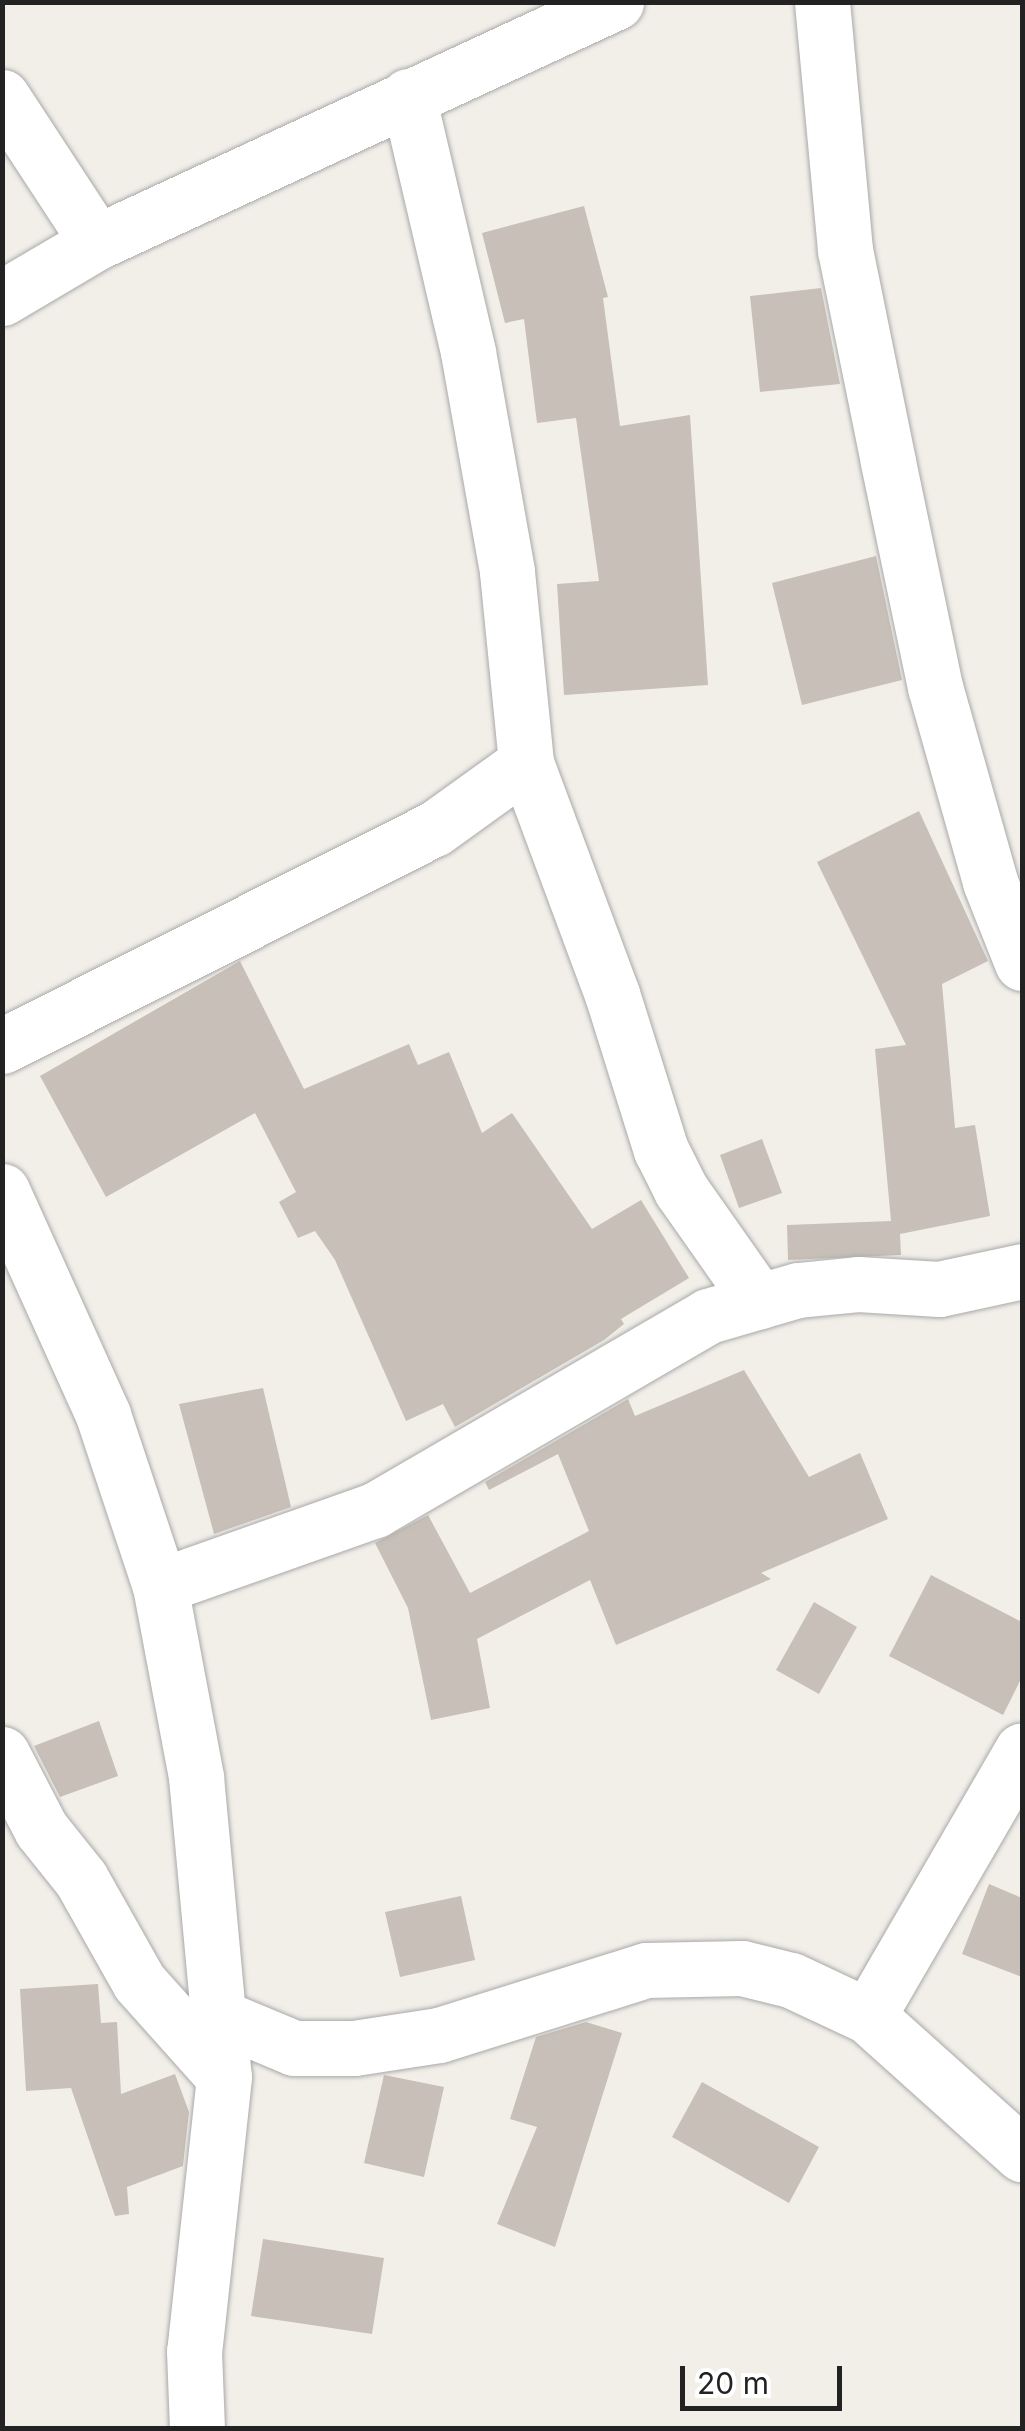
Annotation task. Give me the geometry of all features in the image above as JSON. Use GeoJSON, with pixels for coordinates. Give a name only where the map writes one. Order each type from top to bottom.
{"type":"FeatureCollection","features":[{"type":"Feature","properties":{"kind":"street"},"geometry":{"type":"LineString","coordinates":[[2,298],[97,242],[616,2]]}},
{"type":"Feature","properties":{"kind":"street"},"geometry":{"type":"LineString","coordinates":[[822,2],[844,250],[945,722],[990,882],[1022,964]]}},
{"type":"Feature","properties":{"kind":"street"},"geometry":{"type":"LineString","coordinates":[[408,96],[468,352],[508,572],[526,763],[612,994],[661,1150],[680,1190],[759,1300]]}},
{"type":"Feature","properties":{"kind":"street"},"geometry":{"type":"LineString","coordinates":[[2,97],[97,242]]}},
{"type":"Feature","properties":{"kind":"street"},"geometry":{"type":"LineString","coordinates":[[2,1046],[434,828],[526,763]]}},
{"type":"Feature","properties":{"kind":"street"},"geometry":{"type":"LineString","coordinates":[[2,1191],[103,1416],[160,1586],[196,1777],[224,2078],[194,2352],[197,2428]]}},
{"type":"Feature","properties":{"kind":"street"},"geometry":{"type":"LineString","coordinates":[[160,1586],[375,1510],[672,1334],[759,1300],[858,1284],[939,1289],[1022,1271]]}},
{"type":"Feature","properties":{"kind":"street"},"geometry":{"type":"LineString","coordinates":[[868,2016],[1022,1750]]}},
{"type":"Feature","properties":{"kind":"street"},"geometry":{"type":"LineString","coordinates":[[2,1754],[41,1829],[81,1880],[139,1982],[224,2078]]}},
{"type":"Feature","properties":{"kind":"street"},"geometry":{"type":"LineString","coordinates":[[220,2016],[294,2048],[354,2048],[439,2035],[646,1970],[702,1966],[791,1980],[868,2016],[1022,2154]]}},
{"type":"Feature","properties":{"kind":"building"},"geometry":{"type":"Polygon","coordinates":[[[584,206],[608,297],[603,298],[620,426],[690,415],[708,685],[564,695],[557,584],[599,581],[576,418],[537,423],[524,319],[505,323],[482,233],[584,206]]]}},
{"type":"Feature","properties":{"kind":"building"},"geometry":{"type":"Polygon","coordinates":[[[821,288],[840,384],[760,392],[750,296],[821,288]]]}},
{"type":"Feature","properties":{"kind":"building"},"geometry":{"type":"Polygon","coordinates":[[[876,556],[902,680],[802,705],[772,583],[876,556]]]}},
{"type":"Feature","properties":{"kind":"building"},"geometry":{"type":"Polygon","coordinates":[[[919,811],[988,961],[942,984],[955,1128],[975,1125],[990,1216],[900,1234],[901,1255],[788,1260],[787,1225],[891,1221],[875,1049],[906,1045],[817,862],[919,811]]]}},
{"type":"Feature","properties":{"kind":"building"},"geometry":{"type":"Polygon","coordinates":[[[240,961],[304,1089],[409,1044],[418,1065],[449,1052],[482,1133],[512,1113],[592,1229],[641,1200],[689,1278],[621,1319],[624,1324],[604,1340],[455,1427],[443,1404],[406,1421],[335,1260],[315,1231],[298,1238],[279,1202],[296,1192],[255,1113],[106,1197],[40,1076],[240,961]]]}},
{"type":"Feature","properties":{"kind":"building"},"geometry":{"type":"Polygon","coordinates":[[[762,1139],[782,1193],[739,1208],[720,1155],[762,1139]]]}},
{"type":"Feature","properties":{"kind":"building"},"geometry":{"type":"Polygon","coordinates":[[[744,1370],[809,1477],[860,1453],[888,1519],[761,1573],[771,1579],[616,1645],[590,1580],[477,1639],[490,1708],[431,1720],[408,1608],[375,1543],[428,1515],[470,1593],[589,1531],[558,1454],[489,1490],[485,1482],[628,1399],[635,1416],[744,1370]]]}},
{"type":"Feature","properties":{"kind":"building"},"geometry":{"type":"Polygon","coordinates":[[[263,1388],[291,1507],[214,1534],[179,1404],[263,1388]]]}},
{"type":"Feature","properties":{"kind":"building"},"geometry":{"type":"Polygon","coordinates":[[[931,1575],[1022,1622],[1022,1677],[1003,1715],[889,1656],[931,1575]]]}},
{"type":"Feature","properties":{"kind":"building"},"geometry":{"type":"Polygon","coordinates":[[[814,1602],[857,1627],[819,1694],[776,1670],[814,1602]]]}},
{"type":"Feature","properties":{"kind":"building"},"geometry":{"type":"Polygon","coordinates":[[[99,1721],[118,1776],[60,1797],[34,1746],[99,1721]]]}},
{"type":"Feature","properties":{"kind":"building"},"geometry":{"type":"Polygon","coordinates":[[[989,1884],[1022,1898],[1022,1977],[962,1954],[989,1884]]]}},
{"type":"Feature","properties":{"kind":"building"},"geometry":{"type":"Polygon","coordinates":[[[461,1896],[475,1960],[400,1977],[385,1912],[461,1896]]]}},
{"type":"Feature","properties":{"kind":"building"},"geometry":{"type":"Polygon","coordinates":[[[98,1984],[101,2023],[117,2022],[121,2094],[175,2074],[189,2112],[183,2166],[127,2187],[129,2214],[115,2216],[71,2088],[26,2091],[20,1989],[98,1984]]]}},
{"type":"Feature","properties":{"kind":"building"},"geometry":{"type":"Polygon","coordinates":[[[586,2022],[622,2033],[555,2247],[497,2224],[537,2127],[510,2119],[536,2037],[586,2022]]]}},
{"type":"Feature","properties":{"kind":"building"},"geometry":{"type":"Polygon","coordinates":[[[384,2075],[444,2087],[424,2177],[364,2163],[384,2075]]]}},
{"type":"Feature","properties":{"kind":"building"},"geometry":{"type":"Polygon","coordinates":[[[702,2082],[819,2147],[789,2203],[672,2137],[702,2082]]]}},
{"type":"Feature","properties":{"kind":"building"},"geometry":{"type":"Polygon","coordinates":[[[263,2239],[384,2258],[372,2334],[251,2316],[263,2239]]]}}]}
